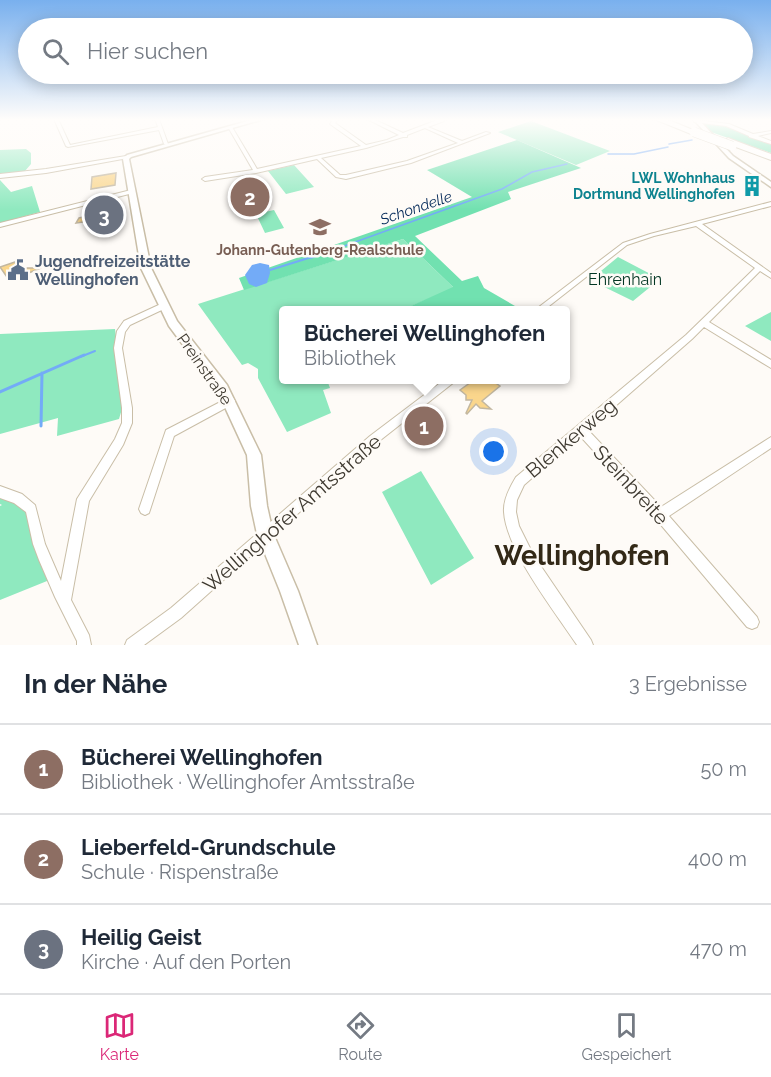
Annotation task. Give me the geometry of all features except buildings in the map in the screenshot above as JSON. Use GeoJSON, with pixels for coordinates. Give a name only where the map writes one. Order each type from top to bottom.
{"type":"FeatureCollection","features":[{"type":"Feature","properties":{"kind":"highway"},"geometry":{"type":"LineString","coordinates":[[747,149],[771,158]]}},
{"type":"Feature","properties":{"kind":"street"},"geometry":{"type":"LineString","coordinates":[[0,176],[46,171],[126,157],[150,149]]}},
{"type":"Feature","properties":{"kind":"street"},"geometry":{"type":"LineString","coordinates":[[243,149],[256,171]]}},
{"type":"Feature","properties":{"kind":"street"},"geometry":{"type":"LineString","coordinates":[[205,178],[256,171],[357,149]]}},
{"type":"Feature","properties":{"kind":"street"},"geometry":{"type":"LineString","coordinates":[[319,158],[338,176],[346,177],[409,162],[445,149]]}},
{"type":"Feature","properties":{"kind":"street"},"geometry":{"type":"LineString","coordinates":[[721,149],[771,185]]}},
{"type":"Feature","properties":{"kind":"street","name":"Preinstraße"},"geometry":{"type":"LineString","coordinates":[[126,157],[143,257],[163,306],[184,340],[216,379],[230,401],[254,455],[259,506],[265,534],[308,645]]}},
{"type":"Feature","properties":{"kind":"street"},"geometry":{"type":"LineString","coordinates":[[0,225],[131,192]]}},
{"type":"Feature","properties":{"kind":"street"},"geometry":{"type":"LineString","coordinates":[[545,306],[625,244],[771,204]]}},
{"type":"Feature","properties":{"kind":"street"},"geometry":{"type":"LineString","coordinates":[[696,224],[771,276]]}},
{"type":"Feature","properties":{"kind":"street","name":"Blenkerweg"},"geometry":{"type":"LineString","coordinates":[[586,645],[518,541],[510,513],[513,493],[520,481],[704,323],[759,268]]}},
{"type":"Feature","properties":{"kind":"street"},"geometry":{"type":"LineString","coordinates":[[64,599],[84,499],[119,442],[127,423],[118,348],[121,331],[127,323],[163,306]]}},
{"type":"Feature","properties":{"kind":"street"},"geometry":{"type":"LineString","coordinates":[[704,323],[771,364]]}},
{"type":"Feature","properties":{"kind":"street","name":"Wellinghofer Amtsstraße"},"geometry":{"type":"LineString","coordinates":[[132,645],[176,614],[374,439],[445,384]]}},
{"type":"Feature","properties":{"kind":"street"},"geometry":{"type":"LineString","coordinates":[[145,509],[170,433],[230,401]]}},
{"type":"Feature","properties":{"kind":"street","name":"Steinbreite"},"geometry":{"type":"LineString","coordinates":[[581,430],[660,515],[752,622]]}},
{"type":"Feature","properties":{"kind":"street"},"geometry":{"type":"LineString","coordinates":[[660,515],[771,442]]}},
{"type":"Feature","properties":{"kind":"street"},"geometry":{"type":"LineString","coordinates":[[0,492],[18,498],[31,509],[38,543],[54,584],[64,599],[84,640],[84,645]]}},
{"type":"Feature","properties":{"kind":"green space"},"geometry":{"type":"Polygon","coordinates":[[[26,149],[31,153],[31,164],[25,171],[0,174],[0,150],[26,149]]]}},
{"type":"Feature","properties":{"kind":"green space"},"geometry":{"type":"Polygon","coordinates":[[[490,149],[538,149],[581,168],[508,192],[511,199],[415,236],[462,281],[478,276],[484,288],[515,306],[411,306],[453,287],[403,239],[244,290],[239,278],[472,197],[427,170],[490,149]]]}},
{"type":"Feature","properties":{"kind":"green space"},"geometry":{"type":"Polygon","coordinates":[[[538,149],[610,151],[576,165],[538,149]]]}},
{"type":"Feature","properties":{"kind":"green space"},"geometry":{"type":"Polygon","coordinates":[[[294,165],[314,187],[286,194],[268,171],[294,165]]]}},
{"type":"Feature","properties":{"kind":"green space"},"geometry":{"type":"Polygon","coordinates":[[[0,180],[11,192],[32,186],[40,212],[0,223],[0,180]]]}},
{"type":"Feature","properties":{"kind":"green space"},"geometry":{"type":"Polygon","coordinates":[[[274,210],[284,228],[265,233],[256,214],[274,210]]]}},
{"type":"Feature","properties":{"kind":"green space"},"geometry":{"type":"Polygon","coordinates":[[[403,239],[454,288],[411,306],[279,306],[279,384],[328,384],[330,388],[323,390],[331,413],[287,432],[258,378],[258,369],[248,363],[242,365],[198,304],[403,239]]]}},
{"type":"Feature","properties":{"kind":"green space","name":"Ehrenhain"},"geometry":{"type":"Polygon","coordinates":[[[618,257],[660,279],[633,301],[590,280],[618,257]]]}},
{"type":"Feature","properties":{"kind":"green space"},"geometry":{"type":"Polygon","coordinates":[[[771,312],[771,341],[745,326],[771,312]]]}},
{"type":"Feature","properties":{"kind":"green space"},"geometry":{"type":"Polygon","coordinates":[[[115,329],[124,402],[119,419],[57,436],[58,418],[0,434],[0,334],[115,329]]]}},
{"type":"Feature","properties":{"kind":"green space"},"geometry":{"type":"Polygon","coordinates":[[[421,471],[474,558],[431,585],[382,492],[421,471]]]}},
{"type":"Feature","properties":{"kind":"green space"},"geometry":{"type":"Polygon","coordinates":[[[0,493],[28,510],[52,579],[0,600],[0,506],[2,505],[0,504],[0,493]]]}},
{"type":"Feature","properties":{"kind":"water"},"geometry":{"type":"Polygon","coordinates":[[[260,263],[269,265],[270,273],[267,283],[256,287],[249,284],[245,275],[252,265],[260,263]]]}},
{"type":"Feature","properties":{"kind":"waterway","name":"Schondelle"},"geometry":{"type":"LineString","coordinates":[[608,154],[634,154],[658,149]]}},
{"type":"Feature","properties":{"kind":"waterway","name":"Schondelle"},"geometry":{"type":"LineString","coordinates":[[311,258],[502,189],[532,172],[567,164]]}},
{"type":"Feature","properties":{"kind":"waterway","name":"Schondelle"},"geometry":{"type":"LineString","coordinates":[[270,270],[315,256]]}},
{"type":"Feature","properties":{"kind":"waterway"},"geometry":{"type":"LineString","coordinates":[[80,357],[95,351]]}},
{"type":"Feature","properties":{"kind":"waterway"},"geometry":{"type":"LineString","coordinates":[[42,374],[84,355]]}},
{"type":"Feature","properties":{"kind":"waterway"},"geometry":{"type":"LineString","coordinates":[[0,392],[42,374]]}},
{"type":"Feature","properties":{"kind":"waterway"},"geometry":{"type":"LineString","coordinates":[[41,426],[42,374]]}},
{"type":"Feature","properties":{"kind":"place","name":"LWL Wohnhaus Dortmund Wellinghofen"},"geometry":{"type":"Point","coordinates":[752,186]}},
{"type":"Feature","properties":{"kind":"place","name":"Lieberfeld-Grundschule"},"geometry":{"type":"Point","coordinates":[250,197]}},
{"type":"Feature","properties":{"kind":"place","name":"Heilig Geist"},"geometry":{"type":"Point","coordinates":[104,215]}},
{"type":"Feature","properties":{"kind":"place","name":"Johann-Gutenberg-Realschule"},"geometry":{"type":"Point","coordinates":[320,227]}},
{"type":"Feature","properties":{"kind":"place","name":"Jugendfreizeitstätte Wellinghofen"},"geometry":{"type":"Point","coordinates":[18,270]}},
{"type":"Feature","properties":{"kind":"place","name":"Bücherei Wellinghofen"},"geometry":{"type":"Point","coordinates":[424,426]}},
{"type":"Feature","properties":{"kind":"district","name":"Wellinghofen"},"geometry":{"type":"Point","coordinates":[582,556]}}]}
